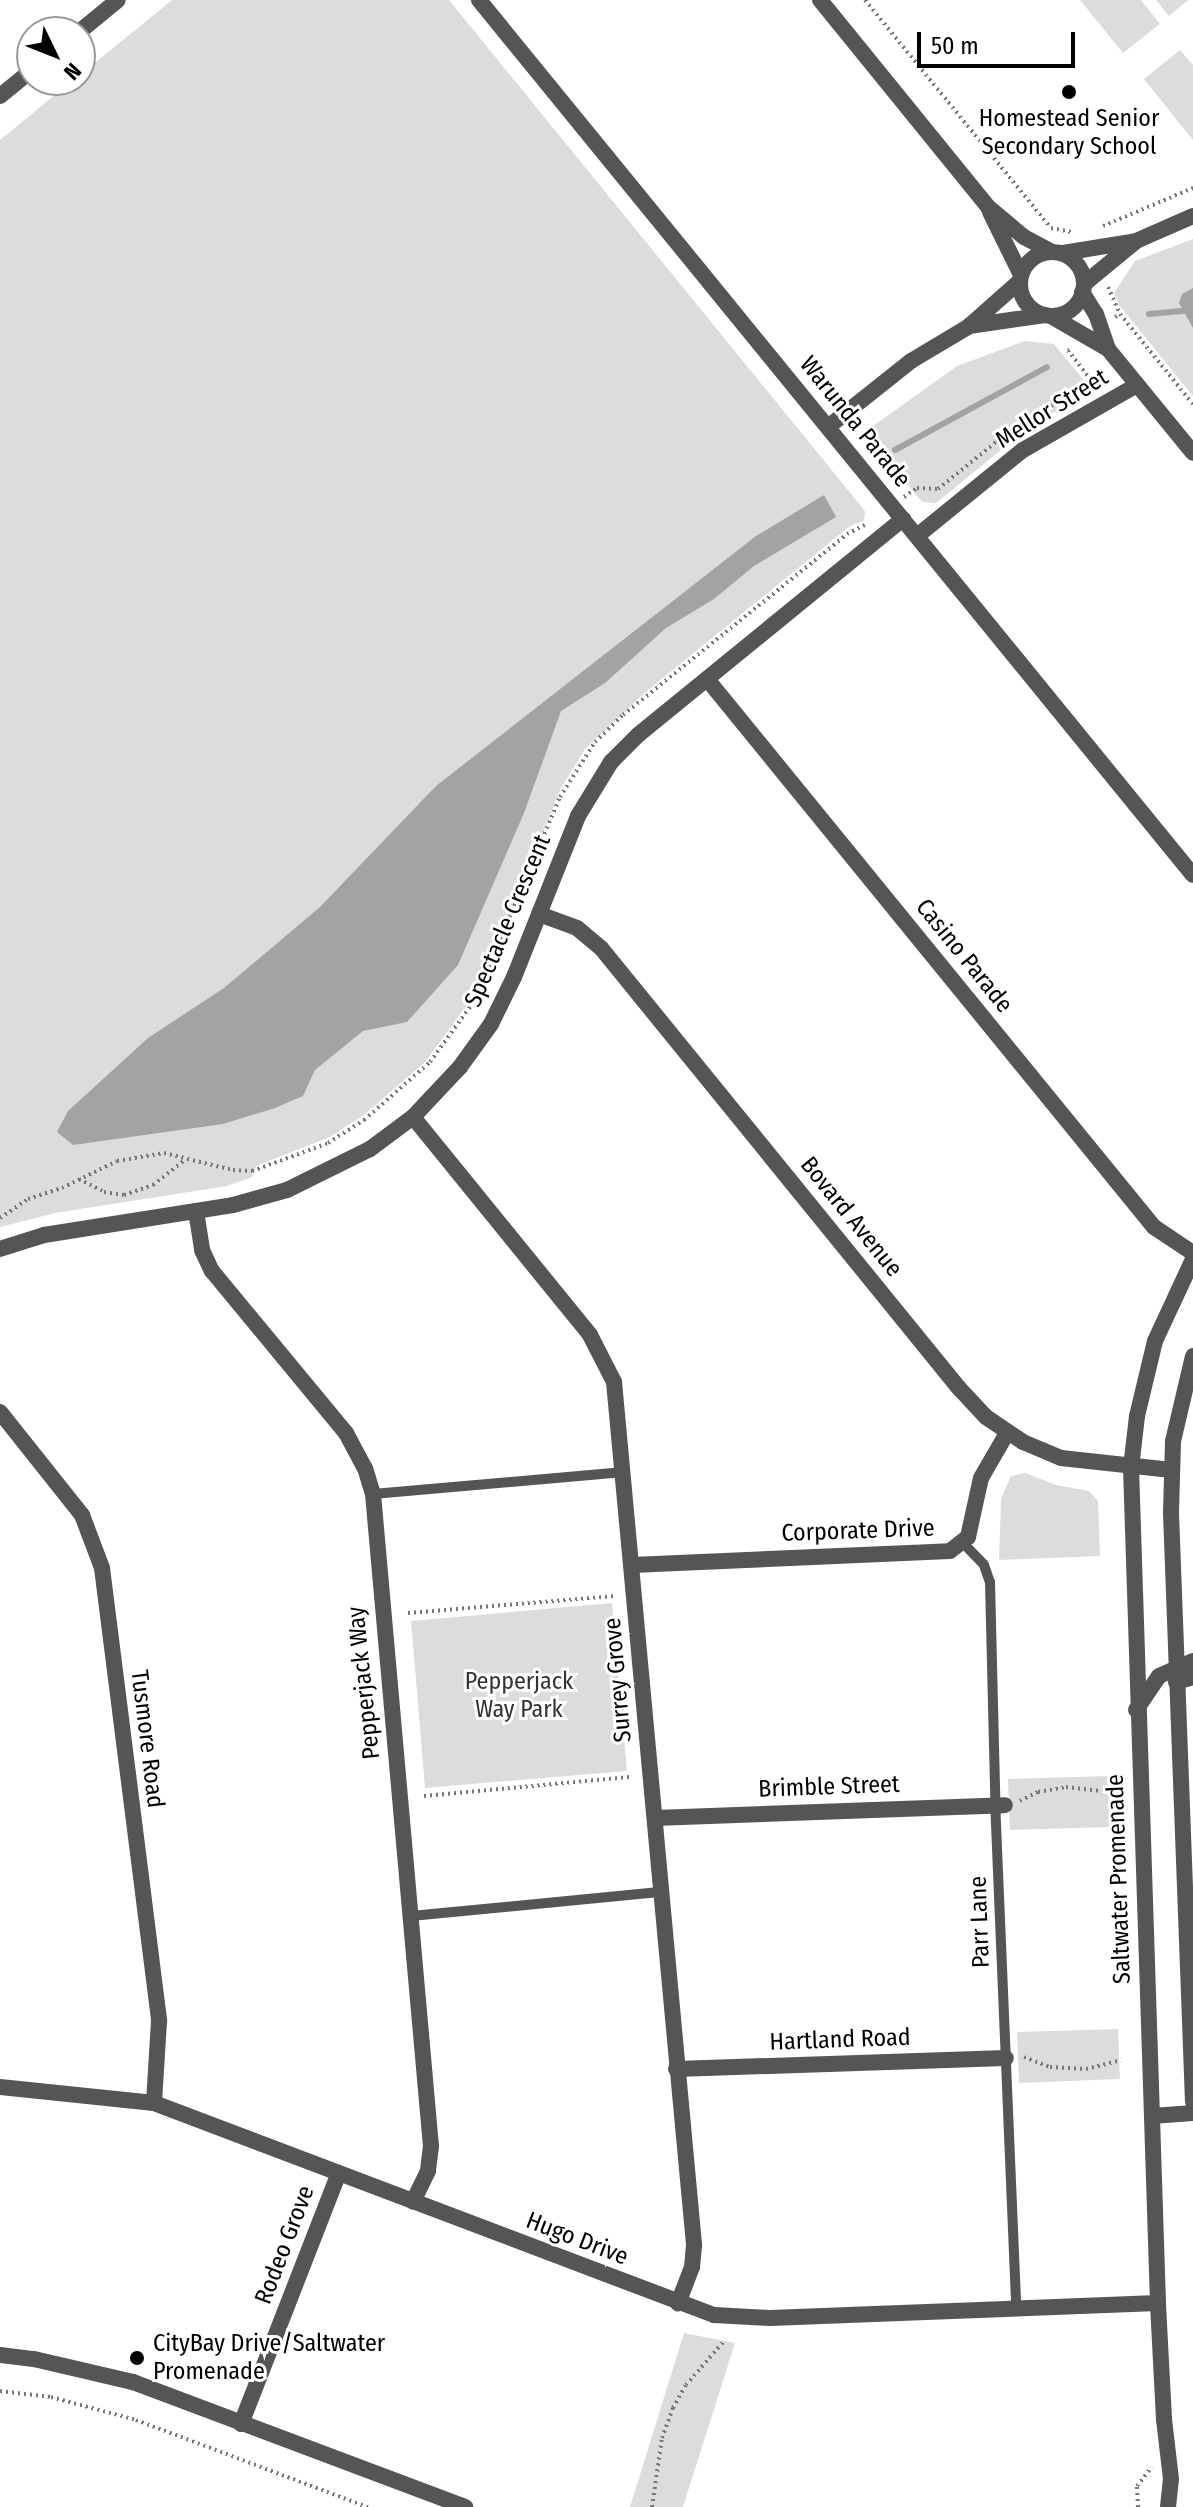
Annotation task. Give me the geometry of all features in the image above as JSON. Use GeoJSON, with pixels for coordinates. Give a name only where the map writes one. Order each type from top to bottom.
{"type":"FeatureCollection","features":[{"type":"Feature","properties":{"kind":"street"},"geometry":{"type":"LineString","coordinates":[[96,18],[118,0]]}},
{"type":"Feature","properties":{"kind":"street","name":"Warunda Parade"},"geometry":{"type":"LineString","coordinates":[[479,0],[1193,875]]}},
{"type":"Feature","properties":{"kind":"street"},"geometry":{"type":"LineString","coordinates":[[820,0],[988,207],[1024,237],[1078,265],[1094,332],[1193,453]]}},
{"type":"Feature","properties":{"kind":"street"},"geometry":{"type":"LineString","coordinates":[[0,96],[16,83]]}},
{"type":"Feature","properties":{"kind":"street"},"geometry":{"type":"LineString","coordinates":[[988,207],[1029,306],[1094,332]]}},
{"type":"Feature","properties":{"kind":"street"},"geometry":{"type":"LineString","coordinates":[[828,427],[911,361],[968,327],[1020,278],[1033,258],[1136,241],[1193,216]]}},
{"type":"Feature","properties":{"kind":"street"},"geometry":{"type":"LineString","coordinates":[[968,327],[1048,315],[1074,306],[1083,288],[1136,241]]}},
{"type":"Feature","properties":{"kind":"street","name":"Mellor Street"},"geometry":{"type":"LineString","coordinates":[[917,536],[1023,450],[1137,385]]}},
{"type":"Feature","properties":{"kind":"street","name":"Spectacle Crescent"},"geometry":{"type":"LineString","coordinates":[[0,1249],[57,1233],[259,1198],[317,1177],[370,1149],[413,1117],[460,1067],[491,1024],[578,816],[600,777],[638,735],[707,679],[898,512]]}},
{"type":"Feature","properties":{"kind":"street","name":"Casino Parade"},"geometry":{"type":"LineString","coordinates":[[707,679],[1154,1227],[1193,1256]]}},
{"type":"Feature","properties":{"kind":"street","name":"Bovard Avenue"},"geometry":{"type":"LineString","coordinates":[[539,914],[577,928],[601,948],[958,1387],[1007,1433],[1061,1458],[1171,1470]]}},
{"type":"Feature","properties":{"kind":"street","name":"Surrey Grove"},"geometry":{"type":"LineString","coordinates":[[413,1117],[601,1352],[617,1396],[694,2245],[692,2267],[678,2303]]}},
{"type":"Feature","properties":{"kind":"street","name":"Pepperjack Way"},"geometry":{"type":"LineString","coordinates":[[196,1211],[202,1250],[212,1271],[346,1433],[362,1460],[373,1494],[431,2146],[428,2171],[413,2202]]}},
{"type":"Feature","properties":{"kind":"street","name":"Saltwater Promenade"},"geometry":{"type":"LineString","coordinates":[[1168,2507],[1171,2479],[1164,2419],[1158,2303],[1136,1710],[1131,1468],[1137,1416],[1155,1341],[1193,1256]]}},
{"type":"Feature","properties":{"kind":"street"},"geometry":{"type":"LineString","coordinates":[[1193,1356],[1177,1414],[1171,1470],[1185,1663],[1176,1682],[1186,1766],[1193,2102]]}},
{"type":"Feature","properties":{"kind":"street","name":"Tusmore Road"},"geometry":{"type":"LineString","coordinates":[[0,1412],[82,1515],[102,1568],[159,2021],[154,2103]]}},
{"type":"Feature","properties":{"kind":"street","name":"Corporate Drive"},"geometry":{"type":"LineString","coordinates":[[632,1565],[950,1551],[963,1543],[969,1532],[981,1478],[1007,1433]]}},
{"type":"Feature","properties":{"kind":"street"},"geometry":{"type":"LineString","coordinates":[[1136,1710],[1153,1682],[1185,1663]]}},
{"type":"Feature","properties":{"kind":"street"},"geometry":{"type":"LineString","coordinates":[[1176,1682],[1193,1677]]}},
{"type":"Feature","properties":{"kind":"street","name":"Brimble Street"},"geometry":{"type":"LineString","coordinates":[[655,1818],[1005,1805]]}},
{"type":"Feature","properties":{"kind":"street","name":"Hartland Road"},"geometry":{"type":"LineString","coordinates":[[676,2069],[1014,2057]]}},
{"type":"Feature","properties":{"kind":"street","name":"Hugo Drive"},"geometry":{"type":"LineString","coordinates":[[0,2087],[154,2103],[714,2315],[744,2318],[1158,2303]]}},
{"type":"Feature","properties":{"kind":"street"},"geometry":{"type":"LineString","coordinates":[[1152,2116],[1193,2113]]}},
{"type":"Feature","properties":{"kind":"street","name":"Rodeo Grove"},"geometry":{"type":"LineString","coordinates":[[241,2424],[339,2173]]}},
{"type":"Feature","properties":{"kind":"street"},"geometry":{"type":"LineString","coordinates":[[0,2355],[34,2359],[133,2382],[465,2507]]}},
{"type":"Feature","properties":{"kind":"lane"},"geometry":{"type":"LineString","coordinates":[[373,1494],[624,1472]]}},
{"type":"Feature","properties":{"kind":"lane","name":"Parr Lane"},"geometry":{"type":"LineString","coordinates":[[963,1543],[984,1565],[990,1582],[1005,1805],[1014,2057],[1016,2309]]}},
{"type":"Feature","properties":{"kind":"lane"},"geometry":{"type":"LineString","coordinates":[[411,1916],[662,1892]]}},
{"type":"Feature","properties":{"kind":"path"},"geometry":{"type":"LineString","coordinates":[[865,0],[1051,228],[1078,233]]}},
{"type":"Feature","properties":{"kind":"path"},"geometry":{"type":"LineString","coordinates":[[1092,231],[1193,188]]}},
{"type":"Feature","properties":{"kind":"path"},"geometry":{"type":"LineString","coordinates":[[0,1218],[28,1199],[79,1179],[99,1167],[129,1158],[164,1153],[233,1170],[262,1169],[344,1134],[416,1076],[443,1047],[475,1000],[494,962],[560,797],[595,742],[623,715],[847,534],[898,512],[917,488],[938,489],[1007,435],[1091,380],[1068,351],[1120,314],[1193,404]]}},
{"type":"Feature","properties":{"kind":"path"},"geometry":{"type":"LineString","coordinates":[[79,1179],[104,1192],[124,1195],[153,1185],[187,1158]]}},
{"type":"Feature","properties":{"kind":"path"},"geometry":{"type":"LineString","coordinates":[[408,1613],[613,1596]]}},
{"type":"Feature","properties":{"kind":"path"},"geometry":{"type":"LineString","coordinates":[[424,1796],[630,1777]]}},
{"type":"Feature","properties":{"kind":"path"},"geometry":{"type":"LineString","coordinates":[[1005,1805],[1038,1792],[1066,1787],[1110,1792]]}},
{"type":"Feature","properties":{"kind":"path"},"geometry":{"type":"LineString","coordinates":[[1014,2057],[1050,2067],[1086,2069],[1121,2060]]}},
{"type":"Feature","properties":{"kind":"path"},"geometry":{"type":"LineString","coordinates":[[652,2507],[660,2449],[673,2408],[686,2385],[725,2340]]}},
{"type":"Feature","properties":{"kind":"path"},"geometry":{"type":"LineString","coordinates":[[0,2391],[51,2397],[136,2420],[368,2507]]}},
{"type":"Feature","properties":{"kind":"path"},"geometry":{"type":"LineString","coordinates":[[1137,2486],[1138,2507]]}},
{"type":"Feature","properties":{"kind":"green space"},"geometry":{"type":"Polygon","coordinates":[[[172,0],[449,0],[865,511],[864,521],[850,526],[648,690],[585,749],[561,788],[491,959],[470,1001],[425,1062],[365,1114],[330,1137],[256,1166],[252,1177],[227,1186],[55,1213],[0,1227],[0,140],[54,96],[96,96],[96,62],[172,0]]]}},
{"type":"Feature","properties":{"kind":"green space"},"geometry":{"type":"Polygon","coordinates":[[[1080,0],[1141,0],[1160,24],[1123,53],[1080,0]]]}},
{"type":"Feature","properties":{"kind":"green space"},"geometry":{"type":"Polygon","coordinates":[[[1156,0],[1188,0],[1169,16],[1156,0]]]}},
{"type":"Feature","properties":{"kind":"green space"},"geometry":{"type":"Polygon","coordinates":[[[1180,50],[1193,65],[1193,140],[1144,79],[1180,50]]]}},
{"type":"Feature","properties":{"kind":"green space"},"geometry":{"type":"Polygon","coordinates":[[[1193,239],[1193,396],[1119,305],[1114,293],[1135,261],[1193,239]]]}},
{"type":"Feature","properties":{"kind":"green space"},"geometry":{"type":"Polygon","coordinates":[[[1025,341],[1054,344],[1086,383],[1083,395],[1028,428],[936,503],[922,502],[872,441],[873,426],[957,366],[1025,341]]]}},
{"type":"Feature","properties":{"kind":"green space"},"geometry":{"type":"Polygon","coordinates":[[[1025,1473],[1056,1485],[1089,1491],[1098,1501],[1100,1556],[999,1560],[1001,1499],[1011,1476],[1025,1473]]]}},
{"type":"Feature","properties":{"kind":"green space","name":"Pepperjack Way Park"},"geometry":{"type":"Polygon","coordinates":[[[612,1603],[627,1771],[425,1788],[411,1621],[612,1603]]]}},
{"type":"Feature","properties":{"kind":"green space"},"geometry":{"type":"Polygon","coordinates":[[[1108,1776],[1111,1827],[1010,1830],[1008,1779],[1108,1776]]]}},
{"type":"Feature","properties":{"kind":"green space"},"geometry":{"type":"Polygon","coordinates":[[[1118,2029],[1120,2079],[1019,2083],[1017,2032],[1118,2029]]]}},
{"type":"Feature","properties":{"kind":"green space"},"geometry":{"type":"Polygon","coordinates":[[[684,2333],[735,2343],[683,2507],[630,2507],[684,2333]]]}},
{"type":"Feature","properties":{"kind":"shaded area"},"geometry":{"type":"Polygon","coordinates":[[[1193,288],[1193,328],[1179,303],[1182,294],[1193,288]]]}},
{"type":"Feature","properties":{"kind":"shaded area"},"geometry":{"type":"Polygon","coordinates":[[[824,495],[836,517],[754,566],[714,599],[666,628],[605,683],[561,711],[524,813],[458,965],[407,1022],[363,1031],[315,1070],[303,1096],[275,1108],[223,1124],[73,1145],[57,1132],[68,1111],[148,1038],[224,988],[320,907],[436,786],[756,536],[824,495]]]}},
{"type":"Feature","properties":{"kind":"waterway"},"geometry":{"type":"LineString","coordinates":[[1149,314],[1193,310]]}},
{"type":"Feature","properties":{"kind":"waterway"},"geometry":{"type":"LineString","coordinates":[[895,450],[1047,367]]}},
{"type":"Feature","properties":{"kind":"place","name":"Homestead Senior Secondary School"},"geometry":{"type":"Point","coordinates":[1069,92]}},
{"type":"Feature","properties":{"kind":"place","name":"CityBay Drive/Saltwater Promenade"},"geometry":{"type":"Point","coordinates":[137,2358]}}]}
